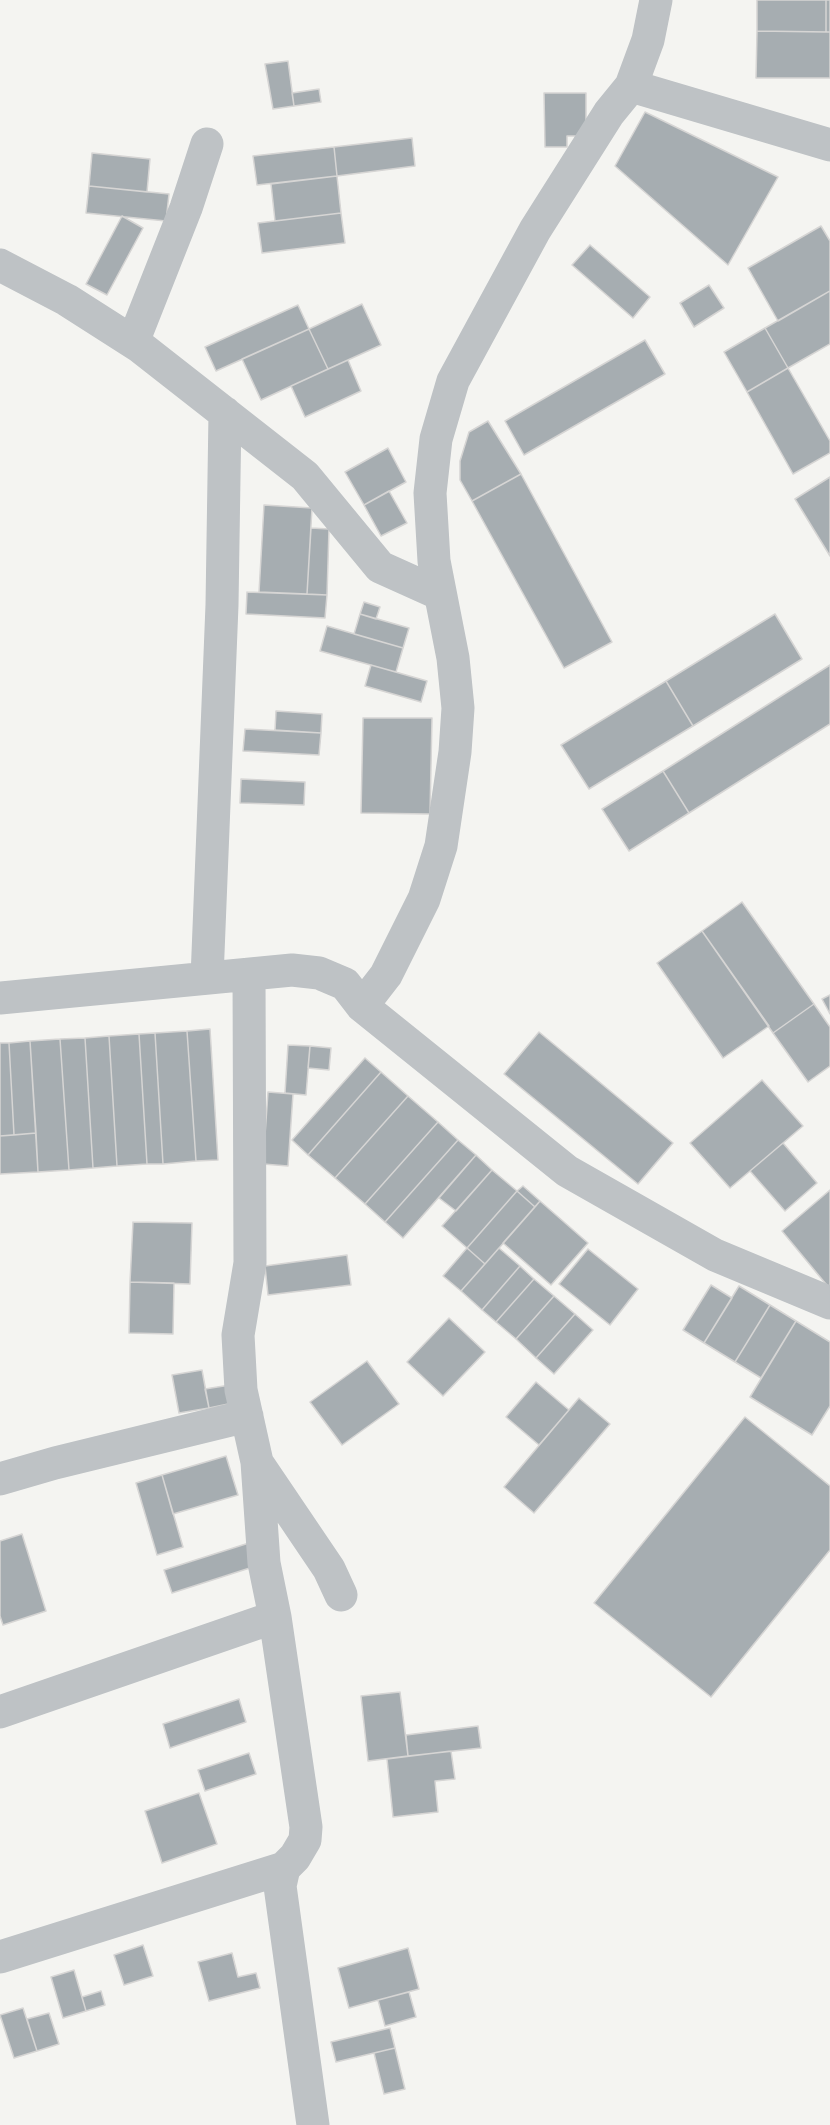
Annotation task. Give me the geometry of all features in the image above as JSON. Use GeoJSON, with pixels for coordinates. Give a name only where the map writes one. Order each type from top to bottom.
{"type":"FeatureCollection","features":[{"type":"Feature","properties":{"kind":"street"},"geometry":{"type":"LineString","coordinates":[[362,1006],[386,975],[424,899],[441,846],[455,752],[458,708],[453,658],[434,561],[430,493],[436,439],[453,381],[534,230],[609,113],[631,86],[648,40],[656,0]]}},
{"type":"Feature","properties":{"kind":"street"},"geometry":{"type":"LineString","coordinates":[[631,86],[830,145]]}},
{"type":"Feature","properties":{"kind":"street"},"geometry":{"type":"LineString","coordinates":[[134,342],[186,208],[207,144]]}},
{"type":"Feature","properties":{"kind":"street"},"geometry":{"type":"LineString","coordinates":[[0,265],[67,300],[134,342],[305,476],[380,567],[440,594]]}},
{"type":"Feature","properties":{"kind":"street"},"geometry":{"type":"LineString","coordinates":[[207,978],[222,605],[225,413]]}},
{"type":"Feature","properties":{"kind":"street"},"geometry":{"type":"LineString","coordinates":[[0,998],[292,970],[319,973],[345,984],[362,1006],[567,1170],[715,1255],[830,1303]]}},
{"type":"Feature","properties":{"kind":"street"},"geometry":{"type":"LineString","coordinates":[[0,1957],[284,1868],[295,1857],[305,1840],[306,1827],[275,1617],[264,1563],[257,1462],[241,1390],[238,1335],[250,1263],[249,975]]}},
{"type":"Feature","properties":{"kind":"street"},"geometry":{"type":"LineString","coordinates":[[0,1479],[55,1463],[247,1416]]}},
{"type":"Feature","properties":{"kind":"street"},"geometry":{"type":"LineString","coordinates":[[257,1462],[329,1569],[341,1595]]}},
{"type":"Feature","properties":{"kind":"street"},"geometry":{"type":"LineString","coordinates":[[0,1712],[275,1617]]}},
{"type":"Feature","properties":{"kind":"street"},"geometry":{"type":"LineString","coordinates":[[284,1868],[280,1886],[313,2125]]}},
{"type":"Feature","properties":{"kind":"building"},"geometry":{"type":"Polygon","coordinates":[[[757,0],[826,0],[826,32],[757,31],[757,0]]]}},
{"type":"Feature","properties":{"kind":"building"},"geometry":{"type":"Polygon","coordinates":[[[826,0],[830,0],[830,32],[826,32],[826,0]]]}},
{"type":"Feature","properties":{"kind":"building"},"geometry":{"type":"Polygon","coordinates":[[[757,31],[830,32],[830,78],[756,78],[757,31]]]}},
{"type":"Feature","properties":{"kind":"building"},"geometry":{"type":"Polygon","coordinates":[[[288,61],[294,106],[273,109],[265,64],[288,61]]]}},
{"type":"Feature","properties":{"kind":"building"},"geometry":{"type":"Polygon","coordinates":[[[319,89],[321,102],[294,106],[292,93],[319,89]]]}},
{"type":"Feature","properties":{"kind":"building"},"geometry":{"type":"Polygon","coordinates":[[[544,93],[586,93],[586,136],[567,136],[567,147],[545,147],[544,93]]]}},
{"type":"Feature","properties":{"kind":"building"},"geometry":{"type":"Polygon","coordinates":[[[645,112],[778,177],[728,265],[615,166],[645,112]]]}},
{"type":"Feature","properties":{"kind":"building"},"geometry":{"type":"Polygon","coordinates":[[[412,138],[415,166],[337,176],[334,147],[412,138]]]}},
{"type":"Feature","properties":{"kind":"building"},"geometry":{"type":"Polygon","coordinates":[[[334,147],[337,176],[257,185],[253,156],[334,147]]]}},
{"type":"Feature","properties":{"kind":"building"},"geometry":{"type":"Polygon","coordinates":[[[92,153],[150,159],[147,192],[89,186],[92,153]]]}},
{"type":"Feature","properties":{"kind":"building"},"geometry":{"type":"Polygon","coordinates":[[[337,176],[341,213],[275,221],[271,184],[337,176]]]}},
{"type":"Feature","properties":{"kind":"building"},"geometry":{"type":"Polygon","coordinates":[[[89,186],[169,194],[166,221],[86,213],[89,186]]]}},
{"type":"Feature","properties":{"kind":"building"},"geometry":{"type":"Polygon","coordinates":[[[341,213],[345,243],[262,253],[258,223],[341,213]]]}},
{"type":"Feature","properties":{"kind":"building"},"geometry":{"type":"Polygon","coordinates":[[[122,216],[143,228],[107,295],[86,284],[122,216]]]}},
{"type":"Feature","properties":{"kind":"building"},"geometry":{"type":"Polygon","coordinates":[[[821,226],[830,241],[830,291],[778,321],[748,268],[821,226]]]}},
{"type":"Feature","properties":{"kind":"building"},"geometry":{"type":"Polygon","coordinates":[[[590,245],[650,297],[633,318],[572,265],[590,245]]]}},
{"type":"Feature","properties":{"kind":"building"},"geometry":{"type":"Polygon","coordinates":[[[709,285],[724,308],[694,327],[680,303],[709,285]]]}},
{"type":"Feature","properties":{"kind":"building"},"geometry":{"type":"Polygon","coordinates":[[[830,291],[830,344],[788,368],[765,328],[830,291]]]}},
{"type":"Feature","properties":{"kind":"building"},"geometry":{"type":"Polygon","coordinates":[[[362,304],[381,345],[328,369],[309,329],[362,304]]]}},
{"type":"Feature","properties":{"kind":"building"},"geometry":{"type":"Polygon","coordinates":[[[298,305],[309,329],[216,371],[205,347],[298,305]]]}},
{"type":"Feature","properties":{"kind":"building"},"geometry":{"type":"Polygon","coordinates":[[[765,328],[788,368],[747,392],[724,352],[765,328]]]}},
{"type":"Feature","properties":{"kind":"building"},"geometry":{"type":"Polygon","coordinates":[[[309,329],[328,369],[261,400],[242,359],[309,329]]]}},
{"type":"Feature","properties":{"kind":"building"},"geometry":{"type":"Polygon","coordinates":[[[645,340],[665,374],[524,455],[505,421],[645,340]]]}},
{"type":"Feature","properties":{"kind":"building"},"geometry":{"type":"Polygon","coordinates":[[[348,360],[361,391],[305,417],[291,386],[348,360]]]}},
{"type":"Feature","properties":{"kind":"building"},"geometry":{"type":"Polygon","coordinates":[[[788,368],[830,441],[830,453],[793,474],[747,392],[788,368]]]}},
{"type":"Feature","properties":{"kind":"building"},"geometry":{"type":"Polygon","coordinates":[[[488,421],[521,474],[472,501],[460,480],[460,461],[469,432],[488,421]]]}},
{"type":"Feature","properties":{"kind":"building"},"geometry":{"type":"Polygon","coordinates":[[[388,448],[406,482],[364,505],[345,472],[388,448]]]}},
{"type":"Feature","properties":{"kind":"building"},"geometry":{"type":"Polygon","coordinates":[[[521,474],[612,642],[564,668],[472,501],[521,474]]]}},
{"type":"Feature","properties":{"kind":"building"},"geometry":{"type":"Polygon","coordinates":[[[830,477],[830,556],[795,499],[830,477]]]}},
{"type":"Feature","properties":{"kind":"building"},"geometry":{"type":"Polygon","coordinates":[[[389,491],[407,523],[381,536],[364,505],[389,491]]]}},
{"type":"Feature","properties":{"kind":"building"},"geometry":{"type":"Polygon","coordinates":[[[264,505],[312,508],[307,594],[259,592],[264,505]]]}},
{"type":"Feature","properties":{"kind":"building"},"geometry":{"type":"Polygon","coordinates":[[[311,528],[329,529],[327,595],[307,594],[311,528]]]}},
{"type":"Feature","properties":{"kind":"building"},"geometry":{"type":"Polygon","coordinates":[[[247,592],[327,595],[325,618],[246,614],[247,592]]]}},
{"type":"Feature","properties":{"kind":"building"},"geometry":{"type":"Polygon","coordinates":[[[364,602],[380,607],[376,619],[360,614],[364,602]]]}},
{"type":"Feature","properties":{"kind":"building"},"geometry":{"type":"Polygon","coordinates":[[[360,614],[409,628],[403,648],[354,634],[360,614]]]}},
{"type":"Feature","properties":{"kind":"building"},"geometry":{"type":"Polygon","coordinates":[[[775,614],[802,659],[693,726],[666,681],[775,614]]]}},
{"type":"Feature","properties":{"kind":"building"},"geometry":{"type":"Polygon","coordinates":[[[327,626],[403,648],[396,672],[320,651],[327,626]]]}},
{"type":"Feature","properties":{"kind":"building"},"geometry":{"type":"Polygon","coordinates":[[[371,665],[427,681],[421,702],[365,686],[371,665]]]}},
{"type":"Feature","properties":{"kind":"building"},"geometry":{"type":"Polygon","coordinates":[[[830,665],[830,724],[689,813],[663,771],[830,665]]]}},
{"type":"Feature","properties":{"kind":"building"},"geometry":{"type":"Polygon","coordinates":[[[666,681],[693,726],[589,789],[561,745],[666,681]]]}},
{"type":"Feature","properties":{"kind":"building"},"geometry":{"type":"Polygon","coordinates":[[[276,711],[322,714],[321,733],[275,730],[276,711]]]}},
{"type":"Feature","properties":{"kind":"building"},"geometry":{"type":"Polygon","coordinates":[[[363,718],[432,718],[430,814],[361,813],[363,718]]]}},
{"type":"Feature","properties":{"kind":"building"},"geometry":{"type":"Polygon","coordinates":[[[245,729],[321,733],[319,755],[243,751],[245,729]]]}},
{"type":"Feature","properties":{"kind":"building"},"geometry":{"type":"Polygon","coordinates":[[[663,771],[689,813],[629,851],[602,809],[663,771]]]}},
{"type":"Feature","properties":{"kind":"building"},"geometry":{"type":"Polygon","coordinates":[[[241,779],[305,782],[304,805],[240,803],[241,779]]]}},
{"type":"Feature","properties":{"kind":"building"},"geometry":{"type":"Polygon","coordinates":[[[742,902],[814,1004],[773,1033],[702,931],[742,902]]]}},
{"type":"Feature","properties":{"kind":"building"},"geometry":{"type":"Polygon","coordinates":[[[702,931],[769,1026],[723,1058],[657,963],[702,931]]]}},
{"type":"Feature","properties":{"kind":"building"},"geometry":{"type":"Polygon","coordinates":[[[830,995],[830,1014],[822,999],[830,995]]]}},
{"type":"Feature","properties":{"kind":"building"},"geometry":{"type":"Polygon","coordinates":[[[814,1004],[830,1027],[830,1066],[808,1082],[773,1033],[814,1004]]]}},
{"type":"Feature","properties":{"kind":"building"},"geometry":{"type":"Polygon","coordinates":[[[210,1029],[218,1160],[196,1161],[187,1031],[210,1029]]]}},
{"type":"Feature","properties":{"kind":"building"},"geometry":{"type":"Polygon","coordinates":[[[187,1031],[196,1161],[163,1164],[155,1033],[187,1031]]]}},
{"type":"Feature","properties":{"kind":"building"},"geometry":{"type":"Polygon","coordinates":[[[539,1032],[673,1143],[638,1184],[504,1074],[539,1032]]]}},
{"type":"Feature","properties":{"kind":"building"},"geometry":{"type":"Polygon","coordinates":[[[155,1033],[163,1164],[147,1164],[139,1034],[155,1033]]]}},
{"type":"Feature","properties":{"kind":"building"},"geometry":{"type":"Polygon","coordinates":[[[139,1034],[147,1164],[117,1166],[109,1036],[139,1034]]]}},
{"type":"Feature","properties":{"kind":"building"},"geometry":{"type":"Polygon","coordinates":[[[109,1036],[117,1166],[93,1168],[85,1038],[109,1036]]]}},
{"type":"Feature","properties":{"kind":"building"},"geometry":{"type":"Polygon","coordinates":[[[85,1038],[93,1168],[69,1170],[60,1039],[85,1038]]]}},
{"type":"Feature","properties":{"kind":"building"},"geometry":{"type":"Polygon","coordinates":[[[60,1039],[69,1170],[38,1172],[30,1041],[60,1039]]]}},
{"type":"Feature","properties":{"kind":"building"},"geometry":{"type":"Polygon","coordinates":[[[30,1041],[36,1133],[14,1135],[9,1043],[30,1041]]]}},
{"type":"Feature","properties":{"kind":"building"},"geometry":{"type":"Polygon","coordinates":[[[0,1043],[9,1043],[14,1135],[0,1136],[0,1043]]]}},
{"type":"Feature","properties":{"kind":"building"},"geometry":{"type":"Polygon","coordinates":[[[288,1045],[310,1046],[306,1095],[285,1093],[288,1045]]]}},
{"type":"Feature","properties":{"kind":"building"},"geometry":{"type":"Polygon","coordinates":[[[310,1046],[331,1048],[329,1070],[308,1068],[310,1046]]]}},
{"type":"Feature","properties":{"kind":"building"},"geometry":{"type":"Polygon","coordinates":[[[365,1058],[381,1072],[308,1155],[292,1140],[365,1058]]]}},
{"type":"Feature","properties":{"kind":"building"},"geometry":{"type":"Polygon","coordinates":[[[381,1072],[408,1096],[335,1178],[308,1155],[381,1072]]]}},
{"type":"Feature","properties":{"kind":"building"},"geometry":{"type":"Polygon","coordinates":[[[762,1080],[803,1126],[730,1188],[690,1143],[762,1080]]]}},
{"type":"Feature","properties":{"kind":"building"},"geometry":{"type":"Polygon","coordinates":[[[268,1092],[293,1094],[288,1166],[263,1164],[268,1092]]]}},
{"type":"Feature","properties":{"kind":"building"},"geometry":{"type":"Polygon","coordinates":[[[408,1096],[438,1122],[365,1204],[335,1178],[408,1096]]]}},
{"type":"Feature","properties":{"kind":"building"},"geometry":{"type":"Polygon","coordinates":[[[438,1122],[458,1140],[385,1222],[365,1204],[438,1122]]]}},
{"type":"Feature","properties":{"kind":"building"},"geometry":{"type":"Polygon","coordinates":[[[36,1133],[38,1172],[0,1174],[0,1136],[36,1133]]]}},
{"type":"Feature","properties":{"kind":"building"},"geometry":{"type":"Polygon","coordinates":[[[458,1140],[476,1155],[403,1238],[385,1222],[458,1140]]]}},
{"type":"Feature","properties":{"kind":"building"},"geometry":{"type":"Polygon","coordinates":[[[783,1143],[817,1183],[785,1211],[750,1171],[783,1143]]]}},
{"type":"Feature","properties":{"kind":"building"},"geometry":{"type":"Polygon","coordinates":[[[476,1155],[492,1170],[456,1211],[439,1198],[476,1155]]]}},
{"type":"Feature","properties":{"kind":"building"},"geometry":{"type":"Polygon","coordinates":[[[492,1170],[517,1191],[467,1248],[442,1226],[492,1170]]]}},
{"type":"Feature","properties":{"kind":"building"},"geometry":{"type":"Polygon","coordinates":[[[523,1186],[540,1201],[535,1207],[517,1191],[523,1186]]]}},
{"type":"Feature","properties":{"kind":"building"},"geometry":{"type":"Polygon","coordinates":[[[830,1190],[830,1289],[782,1231],[830,1190]]]}},
{"type":"Feature","properties":{"kind":"building"},"geometry":{"type":"Polygon","coordinates":[[[517,1191],[535,1207],[485,1264],[467,1248],[517,1191]]]}},
{"type":"Feature","properties":{"kind":"building"},"geometry":{"type":"Polygon","coordinates":[[[540,1201],[588,1243],[551,1285],[503,1243],[540,1201]]]}},
{"type":"Feature","properties":{"kind":"building"},"geometry":{"type":"Polygon","coordinates":[[[133,1222],[192,1223],[190,1284],[130,1282],[133,1222]]]}},
{"type":"Feature","properties":{"kind":"building"},"geometry":{"type":"Polygon","coordinates":[[[467,1248],[485,1264],[461,1291],[443,1276],[467,1248]]]}},
{"type":"Feature","properties":{"kind":"building"},"geometry":{"type":"Polygon","coordinates":[[[499,1248],[520,1266],[482,1310],[461,1291],[499,1248]]]}},
{"type":"Feature","properties":{"kind":"building"},"geometry":{"type":"Polygon","coordinates":[[[588,1249],[638,1289],[610,1325],[559,1284],[588,1249]]]}},
{"type":"Feature","properties":{"kind":"building"},"geometry":{"type":"Polygon","coordinates":[[[347,1255],[351,1285],[268,1295],[265,1266],[347,1255]]]}},
{"type":"Feature","properties":{"kind":"building"},"geometry":{"type":"Polygon","coordinates":[[[520,1266],[534,1279],[496,1322],[482,1310],[520,1266]]]}},
{"type":"Feature","properties":{"kind":"building"},"geometry":{"type":"Polygon","coordinates":[[[534,1279],[554,1296],[516,1339],[496,1322],[534,1279]]]}},
{"type":"Feature","properties":{"kind":"building"},"geometry":{"type":"Polygon","coordinates":[[[130,1282],[174,1283],[173,1334],[129,1333],[130,1282]]]}},
{"type":"Feature","properties":{"kind":"building"},"geometry":{"type":"Polygon","coordinates":[[[711,1285],[732,1298],[704,1343],[683,1330],[711,1285]]]}},
{"type":"Feature","properties":{"kind":"building"},"geometry":{"type":"Polygon","coordinates":[[[739,1286],[770,1305],[735,1362],[704,1343],[739,1286]]]}},
{"type":"Feature","properties":{"kind":"building"},"geometry":{"type":"Polygon","coordinates":[[[554,1296],[575,1314],[536,1358],[516,1339],[554,1296]]]}},
{"type":"Feature","properties":{"kind":"building"},"geometry":{"type":"Polygon","coordinates":[[[770,1305],[796,1321],[761,1378],[735,1362],[770,1305]]]}},
{"type":"Feature","properties":{"kind":"building"},"geometry":{"type":"Polygon","coordinates":[[[575,1314],[593,1330],[554,1374],[536,1358],[575,1314]]]}},
{"type":"Feature","properties":{"kind":"building"},"geometry":{"type":"Polygon","coordinates":[[[449,1318],[485,1352],[443,1396],[407,1362],[449,1318]]]}},
{"type":"Feature","properties":{"kind":"building"},"geometry":{"type":"Polygon","coordinates":[[[796,1321],[830,1342],[830,1406],[812,1435],[750,1397],[796,1321]]]}},
{"type":"Feature","properties":{"kind":"building"},"geometry":{"type":"Polygon","coordinates":[[[367,1361],[399,1404],[342,1445],[310,1402],[367,1361]]]}},
{"type":"Feature","properties":{"kind":"building"},"geometry":{"type":"Polygon","coordinates":[[[202,1370],[209,1408],[179,1413],[172,1375],[202,1370]]]}},
{"type":"Feature","properties":{"kind":"building"},"geometry":{"type":"Polygon","coordinates":[[[536,1382],[569,1410],[539,1445],[506,1417],[536,1382]]]}},
{"type":"Feature","properties":{"kind":"building"},"geometry":{"type":"Polygon","coordinates":[[[230,1385],[233,1403],[209,1408],[205,1389],[230,1385]]]}},
{"type":"Feature","properties":{"kind":"building"},"geometry":{"type":"Polygon","coordinates":[[[579,1398],[610,1424],[534,1513],[504,1487],[579,1398]]]}},
{"type":"Feature","properties":{"kind":"building"},"geometry":{"type":"Polygon","coordinates":[[[745,1417],[830,1486],[830,1550],[711,1697],[594,1603],[745,1417]]]}},
{"type":"Feature","properties":{"kind":"building"},"geometry":{"type":"Polygon","coordinates":[[[226,1456],[238,1495],[173,1514],[162,1475],[226,1456]]]}},
{"type":"Feature","properties":{"kind":"building"},"geometry":{"type":"Polygon","coordinates":[[[162,1475],[183,1547],[157,1555],[136,1483],[162,1475]]]}},
{"type":"Feature","properties":{"kind":"building"},"geometry":{"type":"Polygon","coordinates":[[[22,1534],[46,1611],[3,1625],[0,1616],[0,1541],[22,1534]]]}},
{"type":"Feature","properties":{"kind":"building"},"geometry":{"type":"Polygon","coordinates":[[[252,1542],[259,1565],[172,1593],[164,1570],[252,1542]]]}},
{"type":"Feature","properties":{"kind":"building"},"geometry":{"type":"Polygon","coordinates":[[[400,1692],[408,1756],[368,1761],[361,1696],[400,1692]]]}},
{"type":"Feature","properties":{"kind":"building"},"geometry":{"type":"Polygon","coordinates":[[[239,1699],[246,1722],[170,1748],[163,1724],[239,1699]]]}},
{"type":"Feature","properties":{"kind":"building"},"geometry":{"type":"Polygon","coordinates":[[[478,1726],[481,1748],[408,1756],[406,1735],[478,1726]]]}},
{"type":"Feature","properties":{"kind":"building"},"geometry":{"type":"Polygon","coordinates":[[[451,1751],[455,1779],[435,1781],[438,1812],[393,1817],[387,1759],[451,1751]]]}},
{"type":"Feature","properties":{"kind":"building"},"geometry":{"type":"Polygon","coordinates":[[[249,1753],[256,1774],[205,1791],[198,1770],[249,1753]]]}},
{"type":"Feature","properties":{"kind":"building"},"geometry":{"type":"Polygon","coordinates":[[[199,1793],[217,1844],[162,1863],[145,1811],[199,1793]]]}},
{"type":"Feature","properties":{"kind":"building"},"geometry":{"type":"Polygon","coordinates":[[[143,1945],[153,1976],[124,1985],[114,1955],[143,1945]]]}},
{"type":"Feature","properties":{"kind":"building"},"geometry":{"type":"Polygon","coordinates":[[[408,1948],[419,1989],[349,2008],[338,1968],[408,1948]]]}},
{"type":"Feature","properties":{"kind":"building"},"geometry":{"type":"Polygon","coordinates":[[[232,1953],[238,1977],[256,1973],[260,1988],[209,2001],[198,1962],[232,1953]]]}},
{"type":"Feature","properties":{"kind":"building"},"geometry":{"type":"Polygon","coordinates":[[[74,1970],[86,2011],[63,2018],[51,1977],[74,1970]]]}},
{"type":"Feature","properties":{"kind":"building"},"geometry":{"type":"Polygon","coordinates":[[[101,1991],[105,2005],[86,2011],[82,1997],[101,1991]]]}},
{"type":"Feature","properties":{"kind":"building"},"geometry":{"type":"Polygon","coordinates":[[[409,1992],[416,2017],[385,2026],[378,2000],[409,1992]]]}},
{"type":"Feature","properties":{"kind":"building"},"geometry":{"type":"Polygon","coordinates":[[[23,2008],[37,2051],[14,2058],[0,2015],[23,2008]]]}},
{"type":"Feature","properties":{"kind":"building"},"geometry":{"type":"Polygon","coordinates":[[[49,2013],[59,2044],[37,2051],[27,2019],[49,2013]]]}},
{"type":"Feature","properties":{"kind":"building"},"geometry":{"type":"Polygon","coordinates":[[[390,2028],[395,2048],[336,2062],[331,2042],[390,2028]]]}},
{"type":"Feature","properties":{"kind":"building"},"geometry":{"type":"Polygon","coordinates":[[[395,2048],[405,2089],[384,2094],[374,2053],[395,2048]]]}}]}
